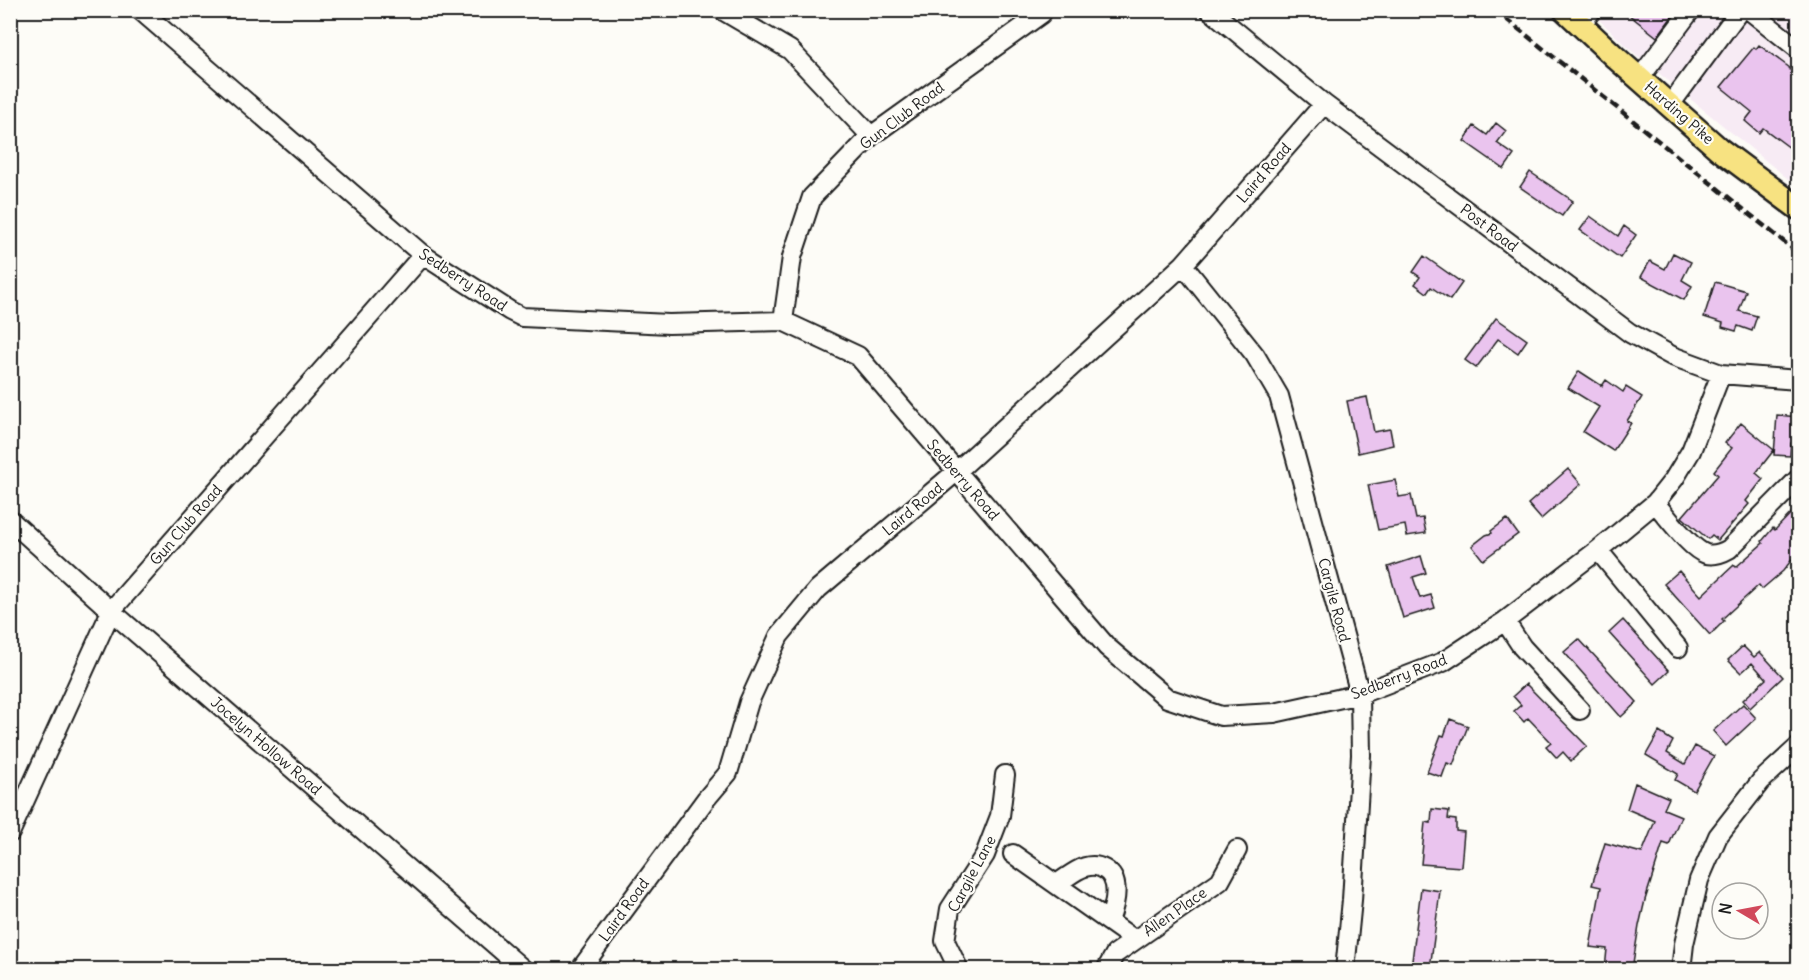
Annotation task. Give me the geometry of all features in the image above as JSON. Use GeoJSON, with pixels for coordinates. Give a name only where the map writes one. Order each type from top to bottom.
{"type":"FeatureCollection","features":[{"type":"Feature","properties":{"kind":"main road","name":"Harding Pike"},"geometry":{"type":"LineString","coordinates":[[1579,15],[1639,79],[1719,149],[1798,208]]}},
{"type":"Feature","properties":{"kind":"street","name":"Sedberry Road"},"geometry":{"type":"LineString","coordinates":[[140,10],[423,255],[522,317],[669,324],[783,321],[858,356],[1107,647],[1167,698],[1221,716],[1274,713],[1360,694],[1443,662],[1505,621],[1598,550],[1655,502],[1674,479],[1691,451],[1722,374]]}},
{"type":"Feature","properties":{"kind":"street"},"geometry":{"type":"LineString","coordinates":[[722,10],[790,50],[871,136]]}},
{"type":"Feature","properties":{"kind":"street","name":"Gun Club Road"},"geometry":{"type":"LineString","coordinates":[[783,321],[792,257],[812,197],[871,136],[1041,15],[1044,10]]}},
{"type":"Feature","properties":{"kind":"street","name":"Post Road"},"geometry":{"type":"LineString","coordinates":[[1210,10],[1324,104],[1630,333],[1672,356],[1722,374],[1798,380]]}},
{"type":"Feature","properties":{"kind":"street"},"geometry":{"type":"LineString","coordinates":[[1639,79],[1691,10]]}},
{"type":"Feature","properties":{"kind":"street"},"geometry":{"type":"LineString","coordinates":[[1670,105],[1740,10]]}},
{"type":"Feature","properties":{"kind":"street"},"geometry":{"type":"LineString","coordinates":[[1749,10],[1798,49]]}},
{"type":"Feature","properties":{"kind":"street","name":"Laird Road"},"geometry":{"type":"LineString","coordinates":[[580,969],[706,799],[728,773],[749,702],[779,636],[818,589],[956,472],[1183,265],[1324,104]]}},
{"type":"Feature","properties":{"kind":"street","name":"Gun Club Road"},"geometry":{"type":"LineString","coordinates":[[10,834],[111,611],[423,255]]}},
{"type":"Feature","properties":{"kind":"street","name":"Cargile Road"},"geometry":{"type":"LineString","coordinates":[[1183,265],[1255,355],[1279,396],[1360,694],[1360,755],[1352,900],[1345,969]]}},
{"type":"Feature","properties":{"kind":"street"},"geometry":{"type":"LineString","coordinates":[[1655,502],[1695,548],[1707,554],[1718,555],[1730,549],[1798,478]]}},
{"type":"Feature","properties":{"kind":"street","name":"Jocelyn Hollow Road"},"geometry":{"type":"LineString","coordinates":[[10,520],[111,611],[524,969]]}},
{"type":"Feature","properties":{"kind":"street"},"geometry":{"type":"LineString","coordinates":[[1598,550],[1678,648]]}},
{"type":"Feature","properties":{"kind":"street"},"geometry":{"type":"LineString","coordinates":[[1505,621],[1522,647],[1580,710]]}},
{"type":"Feature","properties":{"kind":"street"},"geometry":{"type":"LineString","coordinates":[[1681,969],[1684,944],[1699,880],[1718,836],[1761,781],[1796,755]]}},
{"type":"Feature","properties":{"kind":"street","name":"Cargile Lane"},"geometry":{"type":"LineString","coordinates":[[959,969],[945,941],[950,909],[985,855],[1000,816],[1005,775]]}},
{"type":"Feature","properties":{"kind":"street","name":"Allen Place"},"geometry":{"type":"LineString","coordinates":[[1106,969],[1115,954],[1220,881],[1237,850]]}},
{"type":"Feature","properties":{"kind":"street"},"geometry":{"type":"LineString","coordinates":[[1013,854],[1135,940]]}},
{"type":"Feature","properties":{"kind":"street"},"geometry":{"type":"LineString","coordinates":[[1056,884],[1082,867],[1093,865],[1108,872],[1114,878],[1116,888],[1109,921]]}},
{"type":"Feature","properties":{"kind":"shaded area"},"geometry":{"type":"Polygon","coordinates":[[[1590,11],[1798,11],[1798,187],[1628,48],[1590,11]]]}},
{"type":"Feature","properties":{"kind":"building"},"geometry":{"type":"Polygon","coordinates":[[[1623,10],[1677,10],[1657,37],[1623,10]]]}},
{"type":"Feature","properties":{"kind":"building"},"geometry":{"type":"Polygon","coordinates":[[[1759,45],[1790,68],[1798,77],[1798,144],[1794,151],[1763,128],[1759,133],[1745,121],[1752,112],[1721,87],[1754,47],[1756,49],[1759,45]]]}},
{"type":"Feature","properties":{"kind":"building"},"geometry":{"type":"Polygon","coordinates":[[[1496,123],[1506,131],[1497,143],[1514,155],[1504,169],[1464,141],[1474,126],[1487,135],[1496,123]]]}},
{"type":"Feature","properties":{"kind":"building"},"geometry":{"type":"Polygon","coordinates":[[[1530,172],[1573,201],[1562,216],[1520,187],[1530,172]]]}},
{"type":"Feature","properties":{"kind":"building"},"geometry":{"type":"Polygon","coordinates":[[[1590,216],[1618,236],[1624,226],[1636,235],[1620,258],[1580,230],[1590,216]]]}},
{"type":"Feature","properties":{"kind":"building"},"geometry":{"type":"Polygon","coordinates":[[[1673,253],[1691,262],[1682,280],[1692,286],[1684,300],[1641,277],[1650,261],[1665,269],[1673,253]]]}},
{"type":"Feature","properties":{"kind":"building"},"geometry":{"type":"Polygon","coordinates":[[[1424,256],[1462,283],[1450,300],[1431,287],[1427,293],[1415,284],[1420,277],[1413,272],[1424,256]]]}},
{"type":"Feature","properties":{"kind":"building"},"geometry":{"type":"Polygon","coordinates":[[[1715,282],[1746,291],[1739,311],[1757,316],[1752,331],[1738,326],[1736,331],[1722,327],[1723,323],[1704,317],[1715,282]]]}},
{"type":"Feature","properties":{"kind":"building"},"geometry":{"type":"Polygon","coordinates":[[[1496,318],[1527,340],[1518,353],[1498,339],[1476,368],[1465,360],[1496,318]]]}},
{"type":"Feature","properties":{"kind":"building"},"geometry":{"type":"Polygon","coordinates":[[[1579,371],[1602,386],[1606,380],[1623,392],[1626,387],[1642,397],[1627,421],[1631,423],[1613,451],[1583,432],[1599,407],[1568,388],[1579,371]]]}},
{"type":"Feature","properties":{"kind":"building"},"geometry":{"type":"Polygon","coordinates":[[[1367,397],[1374,432],[1390,429],[1393,445],[1358,453],[1347,401],[1367,397]]]}},
{"type":"Feature","properties":{"kind":"building"},"geometry":{"type":"Polygon","coordinates":[[[1777,415],[1798,417],[1798,443],[1791,443],[1790,456],[1774,455],[1777,415]]]}},
{"type":"Feature","properties":{"kind":"building"},"geometry":{"type":"Polygon","coordinates":[[[1741,423],[1774,450],[1756,473],[1763,479],[1746,501],[1749,504],[1718,540],[1712,535],[1708,539],[1682,517],[1718,475],[1714,471],[1732,448],[1725,443],[1741,423]]]}},
{"type":"Feature","properties":{"kind":"building"},"geometry":{"type":"Polygon","coordinates":[[[1568,469],[1581,484],[1541,519],[1528,504],[1568,469]]]}},
{"type":"Feature","properties":{"kind":"building"},"geometry":{"type":"Polygon","coordinates":[[[1395,480],[1399,497],[1411,495],[1416,519],[1423,518],[1426,533],[1407,536],[1405,525],[1378,530],[1368,485],[1395,480]]]}},
{"type":"Feature","properties":{"kind":"building"},"geometry":{"type":"Polygon","coordinates":[[[1798,506],[1798,552],[1783,571],[1762,589],[1759,585],[1722,619],[1724,621],[1710,635],[1664,584],[1679,571],[1701,596],[1734,565],[1736,567],[1763,543],[1762,541],[1773,528],[1775,530],[1798,506]]]}},
{"type":"Feature","properties":{"kind":"building"},"geometry":{"type":"Polygon","coordinates":[[[1507,519],[1518,534],[1483,560],[1472,546],[1492,533],[1491,531],[1507,519]]]}},
{"type":"Feature","properties":{"kind":"building"},"geometry":{"type":"Polygon","coordinates":[[[1421,556],[1426,573],[1413,577],[1420,598],[1431,595],[1435,608],[1403,618],[1388,567],[1421,556]]]}},
{"type":"Feature","properties":{"kind":"building"},"geometry":{"type":"Polygon","coordinates":[[[1623,620],[1669,671],[1655,684],[1609,633],[1623,620]]]}},
{"type":"Feature","properties":{"kind":"building"},"geometry":{"type":"Polygon","coordinates":[[[1579,639],[1637,702],[1621,717],[1564,652],[1579,639]]]}},
{"type":"Feature","properties":{"kind":"building"},"geometry":{"type":"Polygon","coordinates":[[[1743,646],[1754,657],[1760,652],[1783,677],[1750,708],[1743,700],[1766,679],[1752,663],[1741,673],[1728,660],[1743,646]]]}},
{"type":"Feature","properties":{"kind":"building"},"geometry":{"type":"Polygon","coordinates":[[[1526,684],[1587,746],[1571,761],[1563,752],[1557,758],[1546,746],[1551,742],[1528,718],[1524,722],[1514,711],[1521,705],[1513,696],[1526,684]]]}},
{"type":"Feature","properties":{"kind":"building"},"geometry":{"type":"Polygon","coordinates":[[[1743,704],[1756,718],[1726,746],[1713,731],[1743,704]]]}},
{"type":"Feature","properties":{"kind":"building"},"geometry":{"type":"Polygon","coordinates":[[[1450,719],[1468,726],[1453,765],[1447,763],[1442,777],[1427,772],[1441,735],[1444,736],[1450,719]]]}},
{"type":"Feature","properties":{"kind":"building"},"geometry":{"type":"Polygon","coordinates":[[[1659,732],[1673,741],[1667,753],[1685,764],[1695,746],[1714,756],[1694,791],[1675,780],[1678,774],[1646,755],[1659,732]]]}},
{"type":"Feature","properties":{"kind":"building"},"geometry":{"type":"Polygon","coordinates":[[[1635,783],[1669,798],[1664,809],[1681,816],[1669,845],[1663,843],[1645,900],[1632,969],[1605,969],[1607,949],[1590,947],[1601,887],[1592,885],[1605,843],[1642,853],[1655,821],[1627,809],[1635,783]]]}},
{"type":"Feature","properties":{"kind":"building"},"geometry":{"type":"Polygon","coordinates":[[[1432,809],[1449,811],[1448,819],[1456,820],[1456,831],[1464,832],[1461,867],[1421,864],[1425,822],[1431,823],[1432,809]]]}},
{"type":"Feature","properties":{"kind":"building"},"geometry":{"type":"Polygon","coordinates":[[[1421,888],[1440,891],[1430,969],[1411,969],[1421,888]]]}},
{"type":"Feature","properties":{"kind":"railway"},"geometry":{"type":"LineString","coordinates":[[1495,10],[1798,253]]}}]}
